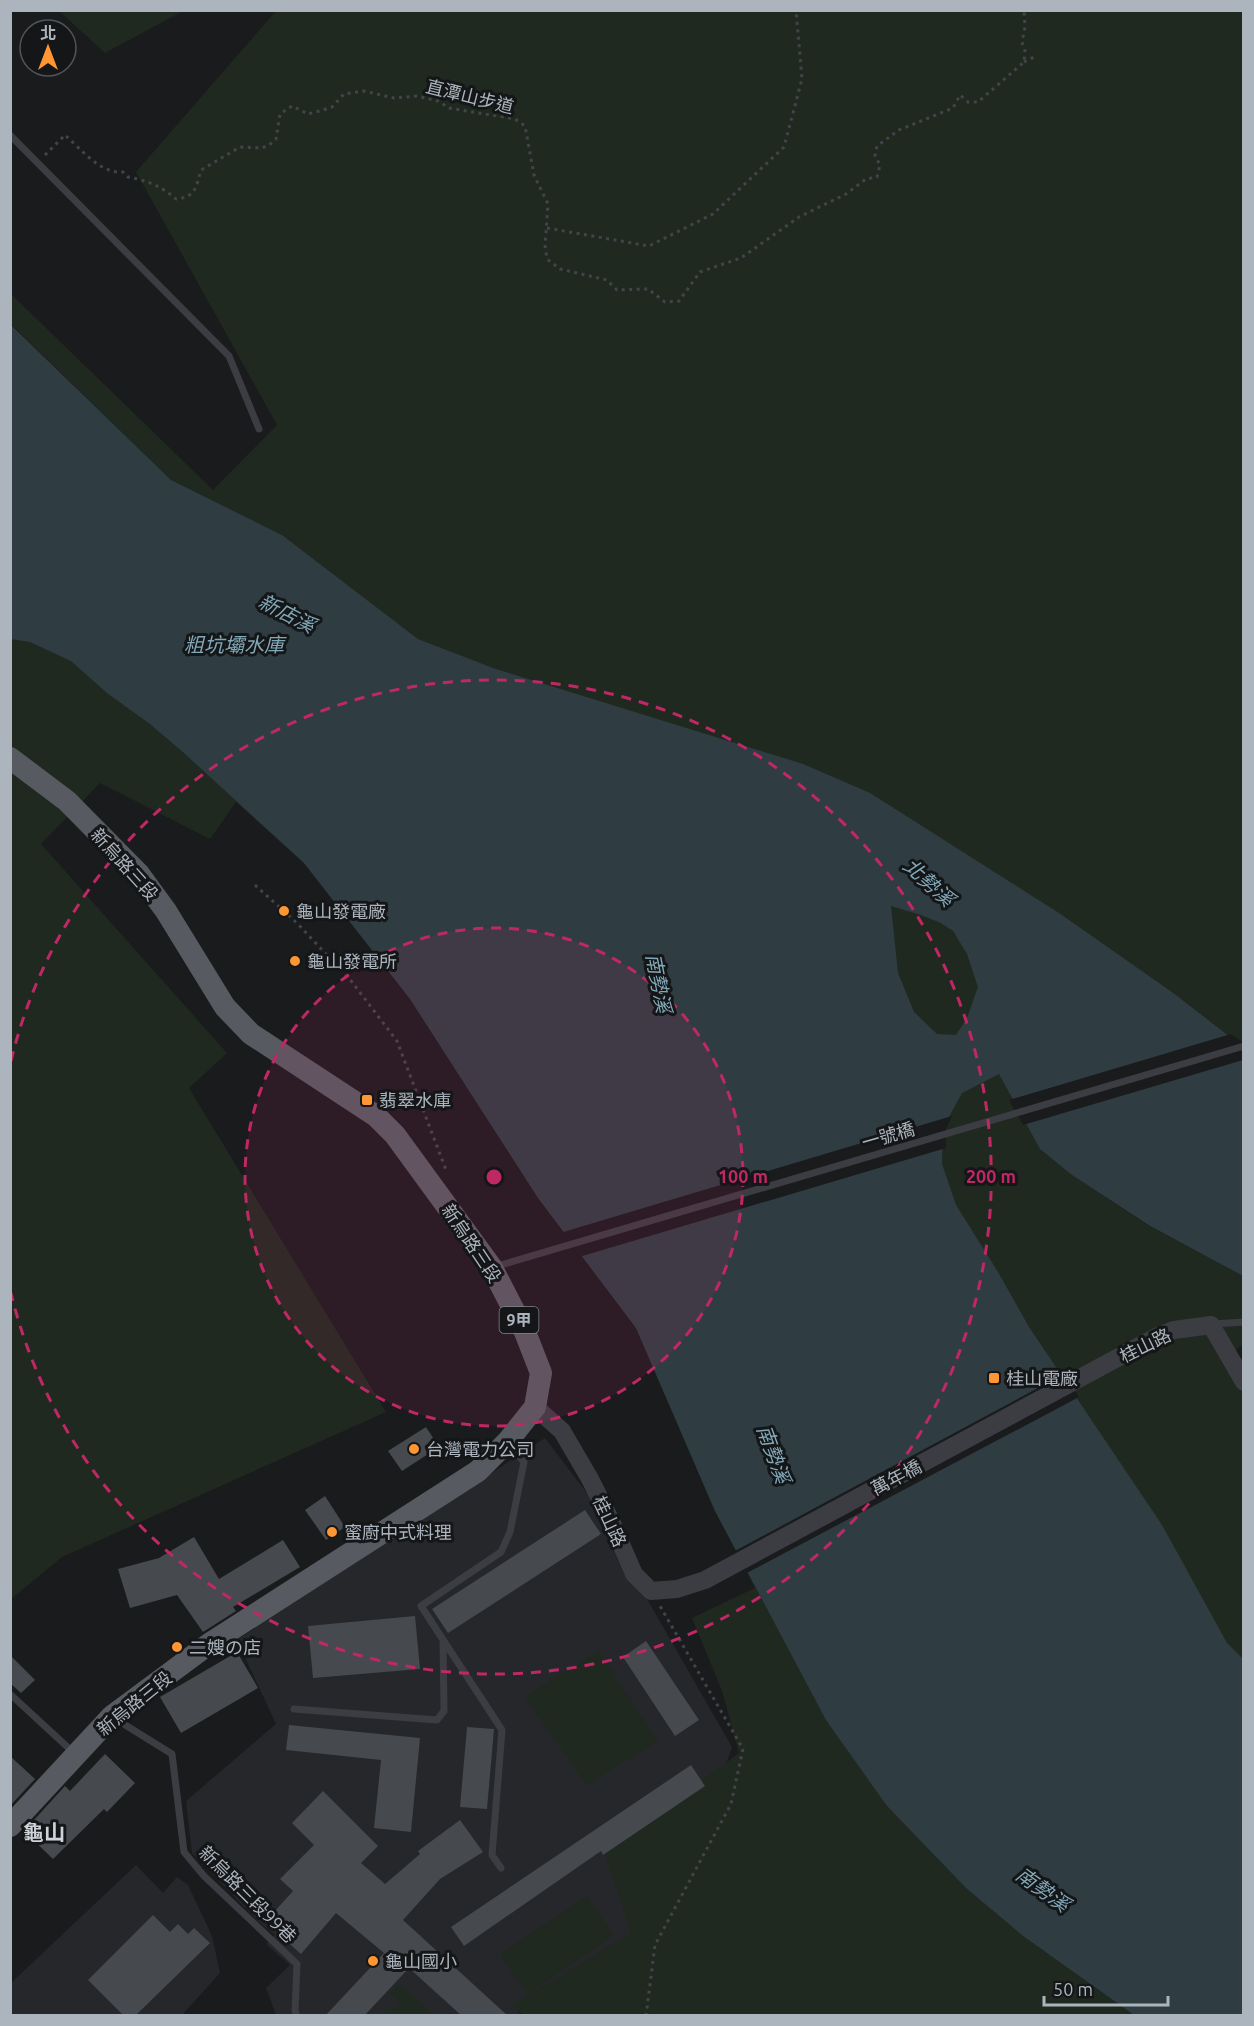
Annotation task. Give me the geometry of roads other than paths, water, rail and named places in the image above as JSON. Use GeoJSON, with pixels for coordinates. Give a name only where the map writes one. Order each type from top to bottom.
{"type":"FeatureCollection","features":[{"type":"Feature","properties":{"kind":"main road","name":"新烏路三段"},"geometry":{"type":"LineString","coordinates":[[10,758],[67,801],[139,874],[166,911],[225,1007],[251,1034],[376,1116],[395,1135],[492,1268],[525,1332],[541,1373],[536,1407],[508,1441],[478,1471],[209,1644],[112,1716],[10,1826]]}},
{"type":"Feature","properties":{"kind":"street","name":"桂山路"},"geometry":{"type":"LineString","coordinates":[[1088,1374],[1166,1333],[1210,1324]]}},
{"type":"Feature","properties":{"kind":"street"},"geometry":{"type":"LineString","coordinates":[[1210,1324],[1244,1382]]}},
{"type":"Feature","properties":{"kind":"street","name":"萬年橋"},"geometry":{"type":"LineString","coordinates":[[651,1591],[677,1589],[705,1581],[1088,1374]]}},
{"type":"Feature","properties":{"kind":"street","name":"桂山路"},"geometry":{"type":"LineString","coordinates":[[536,1407],[562,1431],[595,1490],[634,1574],[651,1591]]}},
{"type":"Feature","properties":{"kind":"lane"},"geometry":{"type":"LineString","coordinates":[[10,135],[229,356],[259,429]]}},
{"type":"Feature","properties":{"kind":"lane","name":"一號橋"},"geometry":{"type":"LineString","coordinates":[[492,1268],[1244,1046]]}},
{"type":"Feature","properties":{"kind":"lane"},"geometry":{"type":"LineString","coordinates":[[1210,1324],[1244,1322]]}},
{"type":"Feature","properties":{"kind":"lane"},"geometry":{"type":"LineString","coordinates":[[501,1868],[492,1855],[502,1730],[421,1606],[501,1552],[510,1532],[524,1462],[508,1441]]}},
{"type":"Feature","properties":{"kind":"lane"},"geometry":{"type":"LineString","coordinates":[[294,1709],[437,1720],[444,1711],[442,1639]]}},
{"type":"Feature","properties":{"kind":"lane"},"geometry":{"type":"LineString","coordinates":[[10,1694],[76,1755]]}},
{"type":"Feature","properties":{"kind":"lane","name":"新烏路三段99巷"},"geometry":{"type":"LineString","coordinates":[[112,1716],[172,1754],[184,1852],[204,1876],[297,1964],[297,2016]]}},
{"type":"Feature","properties":{"kind":"water"},"geometry":{"type":"Polygon","coordinates":[[[10,324],[171,480],[282,535],[418,639],[496,669],[803,764],[870,793],[1059,913],[1176,995],[1243,1047],[1243,1276],[1150,1226],[1072,1175],[1040,1149],[999,1074],[962,1093],[943,1128],[942,1164],[956,1205],[1029,1327],[1162,1525],[1227,1643],[1243,1659],[1243,2015],[1134,2015],[1023,1936],[966,1888],[887,1806],[826,1720],[715,1511],[636,1328],[538,1198],[410,999],[304,863],[184,753],[150,724],[107,693],[71,661],[30,642],[11,639],[10,324]],[[891,906],[898,973],[914,1012],[937,1034],[956,1035],[967,1018],[978,987],[967,954],[953,931],[921,915],[891,906]]]}},
{"type":"Feature","properties":{"kind":"place","name":"龜山發電廠"},"geometry":{"type":"Point","coordinates":[284,911]}},
{"type":"Feature","properties":{"kind":"place","name":"龜山發電所"},"geometry":{"type":"Point","coordinates":[295,961]}},
{"type":"Feature","properties":{"kind":"place","name":"翡翠水庫"},"geometry":{"type":"Point","coordinates":[367,1100]}},
{"type":"Feature","properties":{"kind":"place","name":"桂山電廠"},"geometry":{"type":"Point","coordinates":[994,1378]}},
{"type":"Feature","properties":{"kind":"place","name":"台灣電力公司"},"geometry":{"type":"Point","coordinates":[414,1449]}},
{"type":"Feature","properties":{"kind":"place","name":"蜜廚中式料理"},"geometry":{"type":"Point","coordinates":[332,1532]}},
{"type":"Feature","properties":{"kind":"place","name":"二嫂の店"},"geometry":{"type":"Point","coordinates":[177,1647]}},
{"type":"Feature","properties":{"kind":"place","name":"龜山國小"},"geometry":{"type":"Point","coordinates":[373,1961]}},
{"type":"Feature","properties":{"kind":"district","name":"龜山"},"geometry":{"type":"Point","coordinates":[44,1832]}},
{"type":"Feature","properties":{"kind":"water label","name":"新店溪"},"geometry":{"type":"Point","coordinates":[287,613]}},
{"type":"Feature","properties":{"kind":"water label","name":"粗坑壩水庫"},"geometry":{"type":"Point","coordinates":[234,644]}},
{"type":"Feature","properties":{"kind":"water label","name":"北勢溪"},"geometry":{"type":"Point","coordinates":[929,882]}},
{"type":"Feature","properties":{"kind":"water label","name":"南勢溪"},"geometry":{"type":"Point","coordinates":[659,983]}},
{"type":"Feature","properties":{"kind":"water label","name":"南勢溪"},"geometry":{"type":"Point","coordinates":[774,1454]}},
{"type":"Feature","properties":{"kind":"water label","name":"南勢溪"},"geometry":{"type":"Point","coordinates":[1043,1889]}}]}
